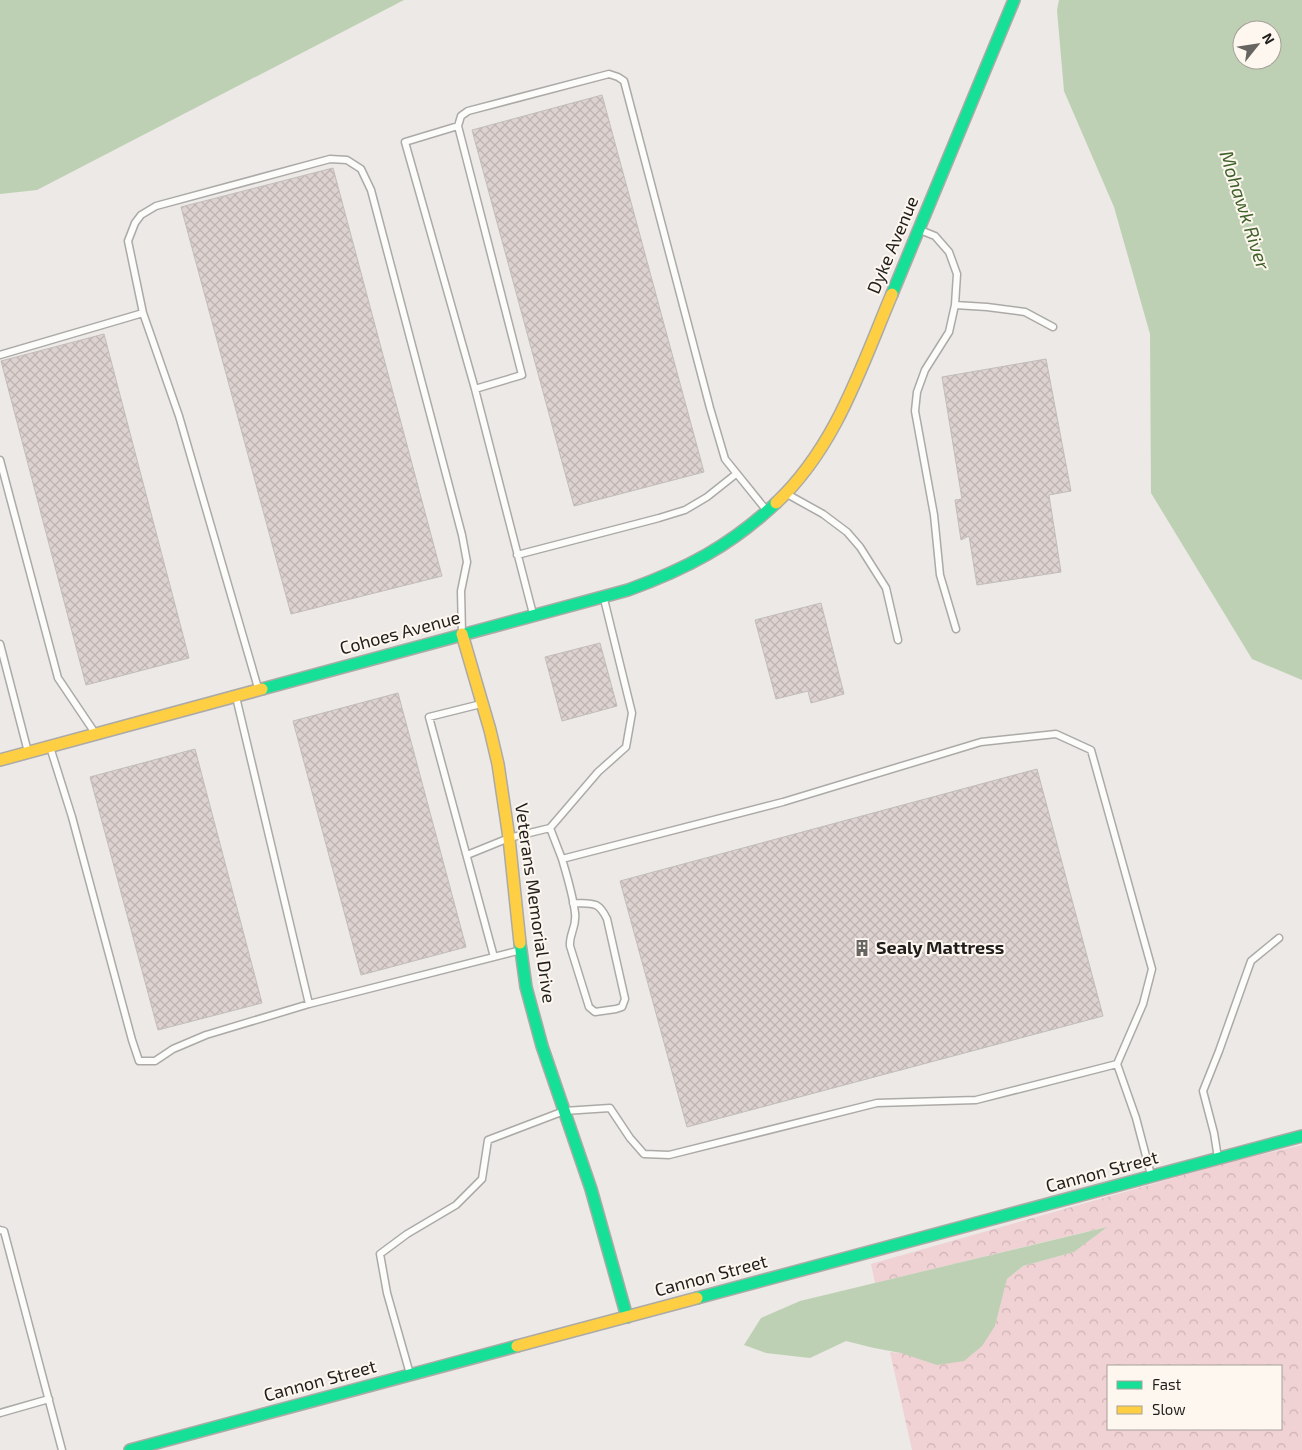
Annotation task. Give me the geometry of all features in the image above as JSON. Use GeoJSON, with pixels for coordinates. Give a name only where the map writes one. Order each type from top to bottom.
{"type":"FeatureCollection","features":[{"type":"Feature","properties":{"kind":"street","name":"Dyke Avenue"},"geometry":{"type":"LineString","coordinates":[[786,494],[820,451],[848,398],[1014,0]]}},
{"type":"Feature","properties":{"kind":"street","name":"Cohoes Avenue"},"geometry":{"type":"LineString","coordinates":[[0,760],[658,580],[688,567],[742,534],[786,494]]}},
{"type":"Feature","properties":{"kind":"street","name":"Veterans Memorial Drive"},"geometry":{"type":"LineString","coordinates":[[462,634],[498,764],[509,838],[526,987],[533,1016],[591,1189],[627,1317]]}},
{"type":"Feature","properties":{"kind":"street","name":"Cannon Street"},"geometry":{"type":"LineString","coordinates":[[130,1450],[1302,1136]]}},
{"type":"Feature","properties":{"kind":"lane"},"geometry":{"type":"LineString","coordinates":[[475,389],[522,375],[458,126],[461,116],[468,111],[610,74],[618,76],[624,81],[710,408],[726,460],[768,512]]}},
{"type":"Feature","properties":{"kind":"lane"},"geometry":{"type":"LineString","coordinates":[[458,126],[405,142],[475,389],[533,615]]}},
{"type":"Feature","properties":{"kind":"lane"},"geometry":{"type":"LineString","coordinates":[[258,690],[179,416],[143,313],[128,241],[135,223],[141,215],[156,206],[330,159],[347,160],[361,169],[371,190],[462,535],[467,562],[461,591],[462,634]]}},
{"type":"Feature","properties":{"kind":"lane"},"geometry":{"type":"LineString","coordinates":[[919,229],[935,236],[949,252],[957,274],[955,305],[949,332],[925,370],[916,392],[915,411],[934,515],[940,575],[956,629]]}},
{"type":"Feature","properties":{"kind":"lane"},"geometry":{"type":"LineString","coordinates":[[955,305],[1025,312],[1053,327]]}},
{"type":"Feature","properties":{"kind":"lane"},"geometry":{"type":"LineString","coordinates":[[0,355],[143,313]]}},
{"type":"Feature","properties":{"kind":"lane"},"geometry":{"type":"LineString","coordinates":[[0,460],[58,678],[96,734]]}},
{"type":"Feature","properties":{"kind":"lane"},"geometry":{"type":"LineString","coordinates":[[517,555],[685,510],[707,497],[736,474]]}},
{"type":"Feature","properties":{"kind":"lane"},"geometry":{"type":"LineString","coordinates":[[786,494],[823,514],[847,532],[860,547],[886,588],[898,640]]}},
{"type":"Feature","properties":{"kind":"lane"},"geometry":{"type":"LineString","coordinates":[[467,855],[509,838],[550,828],[598,772],[626,747],[632,713],[604,596]]}},
{"type":"Feature","properties":{"kind":"lane"},"geometry":{"type":"LineString","coordinates":[[0,644],[28,752]]}},
{"type":"Feature","properties":{"kind":"lane"},"geometry":{"type":"LineString","coordinates":[[235,696],[309,1004]]}},
{"type":"Feature","properties":{"kind":"lane"},"geometry":{"type":"LineString","coordinates":[[482,704],[429,717],[494,957]]}},
{"type":"Feature","properties":{"kind":"lane"},"geometry":{"type":"LineString","coordinates":[[562,859],[783,802],[981,742],[1056,734],[1091,750],[1152,969],[1142,1004],[1117,1064],[1136,1118],[1152,1176]]}},
{"type":"Feature","properties":{"kind":"lane"},"geometry":{"type":"LineString","coordinates":[[50,746],[72,817],[132,1040],[140,1061],[154,1061],[173,1049],[206,1035],[309,1004],[521,950]]}},
{"type":"Feature","properties":{"kind":"lane"},"geometry":{"type":"LineString","coordinates":[[550,828],[562,859],[573,903],[575,926],[569,937],[570,946],[589,1007],[595,1012],[616,1009],[622,1006],[625,999],[607,919],[602,908],[595,904],[573,903]]}},
{"type":"Feature","properties":{"kind":"lane"},"geometry":{"type":"LineString","coordinates":[[1218,1159],[1214,1133],[1203,1092],[1251,961],[1280,938]]}},
{"type":"Feature","properties":{"kind":"lane"},"geometry":{"type":"LineString","coordinates":[[410,1375],[387,1293],[380,1254],[407,1234],[456,1205],[482,1179],[488,1140],[564,1111],[610,1108],[630,1138],[644,1154],[669,1155],[877,1103],[976,1100],[1117,1064]]}},
{"type":"Feature","properties":{"kind":"lane"},"geometry":{"type":"LineString","coordinates":[[0,1230],[4,1231],[62,1450]]}},
{"type":"Feature","properties":{"kind":"lane"},"geometry":{"type":"LineString","coordinates":[[0,1413],[49,1399]]}},
{"type":"Feature","properties":{"kind":"green space"},"geometry":{"type":"Polygon","coordinates":[[[1302,1145],[1302,1450],[912,1450],[890,1352],[901,1353],[995,1326],[1007,1279],[1023,1266],[1074,1252],[1106,1227],[875,1283],[871,1264],[1234,1161],[1302,1145]]]}},
{"type":"Feature","properties":{"kind":"water"},"geometry":{"type":"Polygon","coordinates":[[[0,0],[404,0],[37,190],[0,194],[0,0]]]}},
{"type":"Feature","properties":{"kind":"water","name":"Mohawk River"},"geometry":{"type":"Polygon","coordinates":[[[1059,0],[1302,0],[1302,680],[1252,659],[1151,493],[1150,334],[1114,207],[1064,91],[1057,10],[1059,0]]]}},
{"type":"Feature","properties":{"kind":"water"},"geometry":{"type":"Polygon","coordinates":[[[1107,1227],[1074,1252],[1023,1266],[1007,1279],[995,1326],[982,1346],[964,1361],[937,1365],[901,1353],[846,1341],[810,1358],[766,1353],[744,1345],[761,1318],[800,1301],[1107,1227]]]}},
{"type":"Feature","properties":{"kind":"building"},"geometry":{"type":"Polygon","coordinates":[[[602,95],[704,472],[574,506],[472,130],[602,95]]]}},
{"type":"Feature","properties":{"kind":"building"},"geometry":{"type":"Polygon","coordinates":[[[333,168],[442,576],[291,614],[181,207],[333,168]]]}},
{"type":"Feature","properties":{"kind":"building"},"geometry":{"type":"Polygon","coordinates":[[[104,334],[189,658],[86,685],[1,361],[104,334]]]}},
{"type":"Feature","properties":{"kind":"building"},"geometry":{"type":"Polygon","coordinates":[[[1046,359],[1071,491],[1049,495],[1061,572],[977,585],[969,536],[961,540],[955,500],[962,499],[942,377],[1046,359]]]}},
{"type":"Feature","properties":{"kind":"building"},"geometry":{"type":"Polygon","coordinates":[[[821,603],[844,694],[811,703],[808,691],[776,699],[755,620],[821,603]]]}},
{"type":"Feature","properties":{"kind":"building"},"geometry":{"type":"Polygon","coordinates":[[[600,643],[617,706],[562,721],[545,657],[600,643]]]}},
{"type":"Feature","properties":{"kind":"building"},"geometry":{"type":"Polygon","coordinates":[[[398,693],[466,947],[361,975],[293,721],[398,693]]]}},
{"type":"Feature","properties":{"kind":"building"},"geometry":{"type":"Polygon","coordinates":[[[195,749],[262,1003],[158,1030],[90,777],[195,749]]]}},
{"type":"Feature","properties":{"kind":"building","name":"Sealy Mattress"},"geometry":{"type":"Polygon","coordinates":[[[1037,769],[1103,1016],[687,1127],[620,881],[1037,769]]]}},
{"type":"Feature","properties":{"kind":"traffic: fast"},"geometry":{"type":"LineString","coordinates":[[892,294],[1014,0]]}},
{"type":"Feature","properties":{"kind":"traffic: fast"},"geometry":{"type":"LineString","coordinates":[[262,689],[628,590],[669,574],[706,555],[742,532],[776,503]]}},
{"type":"Feature","properties":{"kind":"traffic: fast"},"geometry":{"type":"LineString","coordinates":[[520,943],[526,987],[542,1046],[591,1189],[627,1317]]}},
{"type":"Feature","properties":{"kind":"traffic: fast"},"geometry":{"type":"LineString","coordinates":[[697,1298],[1302,1136]]}},
{"type":"Feature","properties":{"kind":"traffic: fast"},"geometry":{"type":"LineString","coordinates":[[130,1450],[517,1346]]}},
{"type":"Feature","properties":{"kind":"traffic: slow"},"geometry":{"type":"LineString","coordinates":[[776,503],[797,481],[831,432],[845,405],[892,294]]}},
{"type":"Feature","properties":{"kind":"traffic: slow"},"geometry":{"type":"LineString","coordinates":[[462,634],[498,764],[509,838],[520,943]]}},
{"type":"Feature","properties":{"kind":"traffic: slow"},"geometry":{"type":"LineString","coordinates":[[0,760],[262,689]]}},
{"type":"Feature","properties":{"kind":"traffic: slow"},"geometry":{"type":"LineString","coordinates":[[517,1346],[697,1298]]}},
{"type":"Feature","properties":{"kind":"place","name":"Sealy Mattress"},"geometry":{"type":"Point","coordinates":[862,948]}}]}
